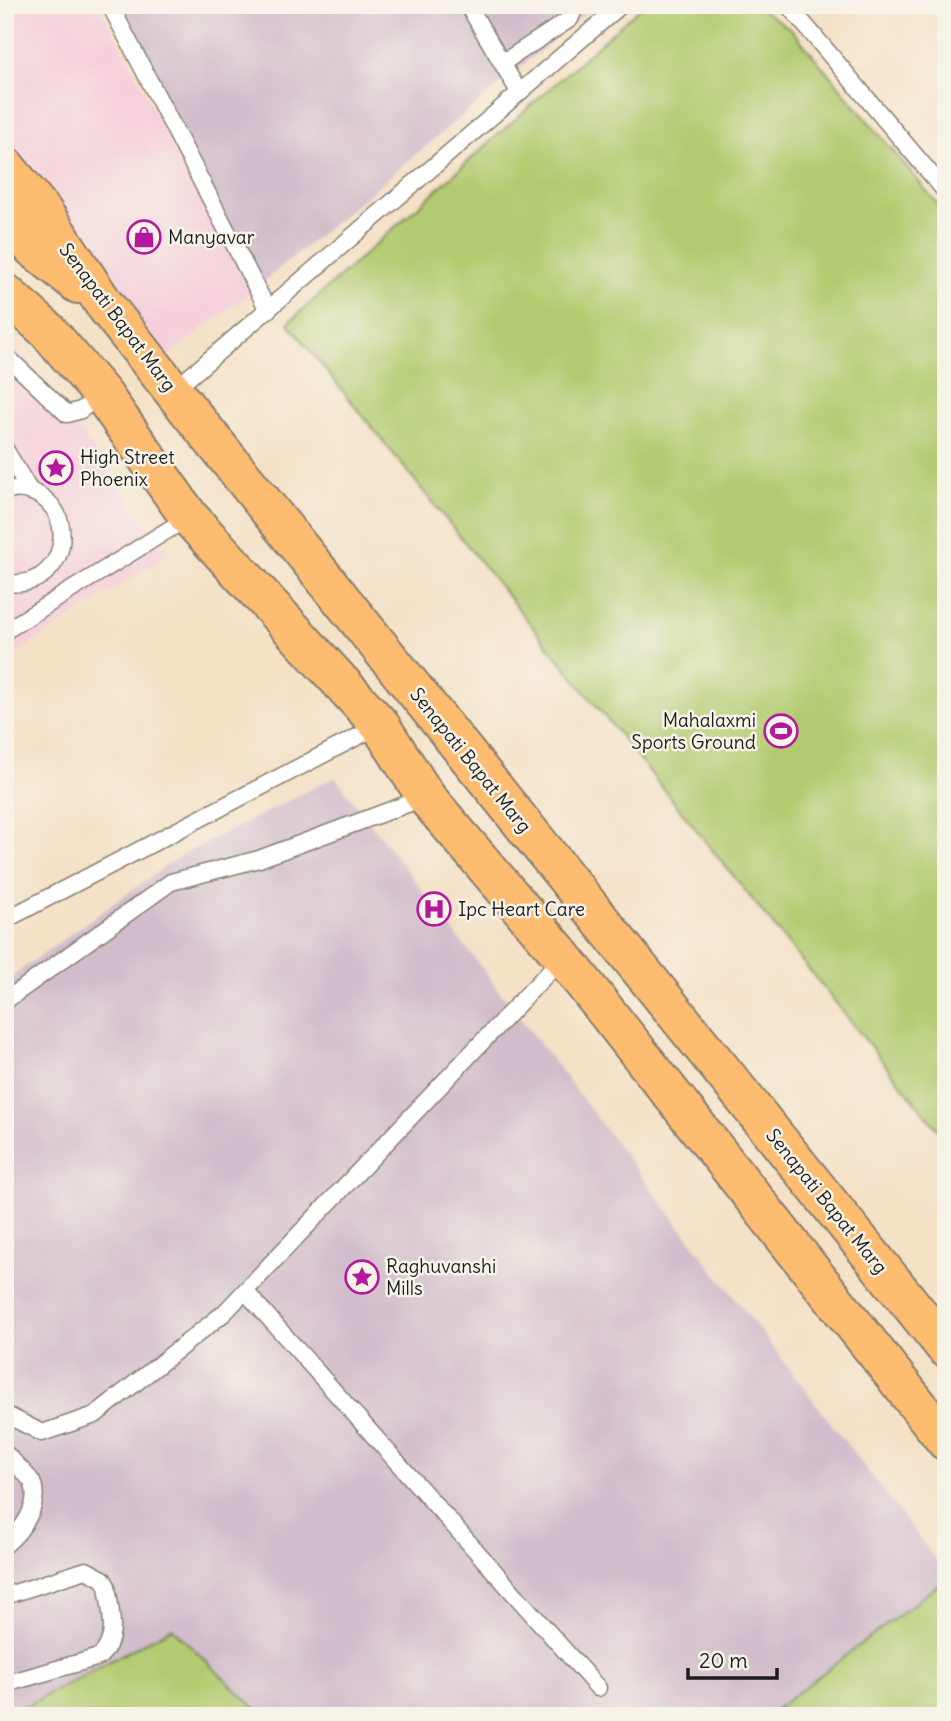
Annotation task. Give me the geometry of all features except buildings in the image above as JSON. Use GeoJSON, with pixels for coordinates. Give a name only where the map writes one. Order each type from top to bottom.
{"type":"FeatureCollection","features":[{"type":"Feature","properties":{"kind":"main road","name":"Senapati Bapat Marg"},"geometry":{"type":"LineString","coordinates":[[5,166],[43,212],[104,304],[173,391],[946,1348]]}},
{"type":"Feature","properties":{"kind":"main road"},"geometry":{"type":"LineString","coordinates":[[5,215],[33,248],[104,304]]}},
{"type":"Feature","properties":{"kind":"main road"},"geometry":{"type":"LineString","coordinates":[[5,265],[47,330],[102,394],[189,517],[380,725],[426,797],[563,957],[946,1441]]}},
{"type":"Feature","properties":{"kind":"main road"},"geometry":{"type":"LineString","coordinates":[[5,293],[47,330]]}},
{"type":"Feature","properties":{"kind":"lane"},"geometry":{"type":"LineString","coordinates":[[110,5],[268,310]]}},
{"type":"Feature","properties":{"kind":"lane"},"geometry":{"type":"LineString","coordinates":[[468,5],[519,92]]}},
{"type":"Feature","properties":{"kind":"lane"},"geometry":{"type":"LineString","coordinates":[[502,63],[570,19],[573,12],[570,5]]}},
{"type":"Feature","properties":{"kind":"lane"},"geometry":{"type":"LineString","coordinates":[[173,391],[621,5]]}},
{"type":"Feature","properties":{"kind":"lane"},"geometry":{"type":"LineString","coordinates":[[788,5],[946,192]]}},
{"type":"Feature","properties":{"kind":"lane"},"geometry":{"type":"LineString","coordinates":[[5,355],[67,414],[81,410],[102,394]]}},
{"type":"Feature","properties":{"kind":"lane"},"geometry":{"type":"LineString","coordinates":[[5,449],[30,491]]}},
{"type":"Feature","properties":{"kind":"lane"},"geometry":{"type":"LineString","coordinates":[[5,490],[16,488],[45,498],[56,511],[62,527],[62,543],[57,559],[47,572],[33,581],[9,586]]}},
{"type":"Feature","properties":{"kind":"lane"},"geometry":{"type":"LineString","coordinates":[[5,631],[189,517]]}},
{"type":"Feature","properties":{"kind":"lane"},"geometry":{"type":"LineString","coordinates":[[5,920],[380,725]]}},
{"type":"Feature","properties":{"kind":"lane"},"geometry":{"type":"LineString","coordinates":[[5,1001],[171,882],[260,859],[426,797]]}},
{"type":"Feature","properties":{"kind":"lane"},"geometry":{"type":"LineString","coordinates":[[5,1414],[42,1433],[95,1415],[224,1312],[563,957]]}},
{"type":"Feature","properties":{"kind":"lane"},"geometry":{"type":"LineString","coordinates":[[245,1291],[598,1688]]}},
{"type":"Feature","properties":{"kind":"lane"},"geometry":{"type":"LineString","coordinates":[[5,1453],[32,1482],[35,1501],[27,1520],[15,1537],[5,1545]]}},
{"type":"Feature","properties":{"kind":"lane"},"geometry":{"type":"LineString","coordinates":[[5,1595],[86,1570],[103,1579],[107,1586],[113,1634],[99,1657],[5,1684]]}},
{"type":"Feature","properties":{"kind":"shaded area"},"geometry":{"type":"Polygon","coordinates":[[[5,5],[99,5],[251,292],[167,356],[5,148],[5,5]]]}},
{"type":"Feature","properties":{"kind":"shaded area"},"geometry":{"type":"Polygon","coordinates":[[[112,5],[595,5],[251,292],[112,5]]]}},
{"type":"Feature","properties":{"kind":"shaded area","name":"High Street Phoenix"},"geometry":{"type":"Polygon","coordinates":[[[5,334],[45,382],[168,554],[5,660],[5,334]]]}},
{"type":"Feature","properties":{"kind":"shaded area","name":"Raghuvanshi Mills"},"geometry":{"type":"Polygon","coordinates":[[[335,777],[946,1573],[946,1579],[767,1716],[263,1716],[172,1629],[5,1716],[5,981],[180,856],[335,777]]]}},
{"type":"Feature","properties":{"kind":"green space","name":"Mahalaxmi Sports Ground"},"geometry":{"type":"Polygon","coordinates":[[[643,5],[755,5],[791,29],[946,214],[946,1140],[288,323],[643,5]]]}},
{"type":"Feature","properties":{"kind":"green space"},"geometry":{"type":"Polygon","coordinates":[[[946,1579],[946,1716],[767,1716],[946,1579]]]}},
{"type":"Feature","properties":{"kind":"green space"},"geometry":{"type":"Polygon","coordinates":[[[172,1628],[263,1716],[7,1716],[172,1628]]]}},
{"type":"Feature","properties":{"kind":"place","name":"Manyavar"},"geometry":{"type":"Point","coordinates":[144,237]}},
{"type":"Feature","properties":{"kind":"place","name":"High Street Phoenix"},"geometry":{"type":"Point","coordinates":[56,468]}},
{"type":"Feature","properties":{"kind":"place","name":"Mahalaxmi Sports Ground"},"geometry":{"type":"Point","coordinates":[781,731]}},
{"type":"Feature","properties":{"kind":"place","name":"Ipc Heart Care"},"geometry":{"type":"Point","coordinates":[434,909]}},
{"type":"Feature","properties":{"kind":"place","name":"Raghuvanshi Mills"},"geometry":{"type":"Point","coordinates":[362,1277]}}]}
